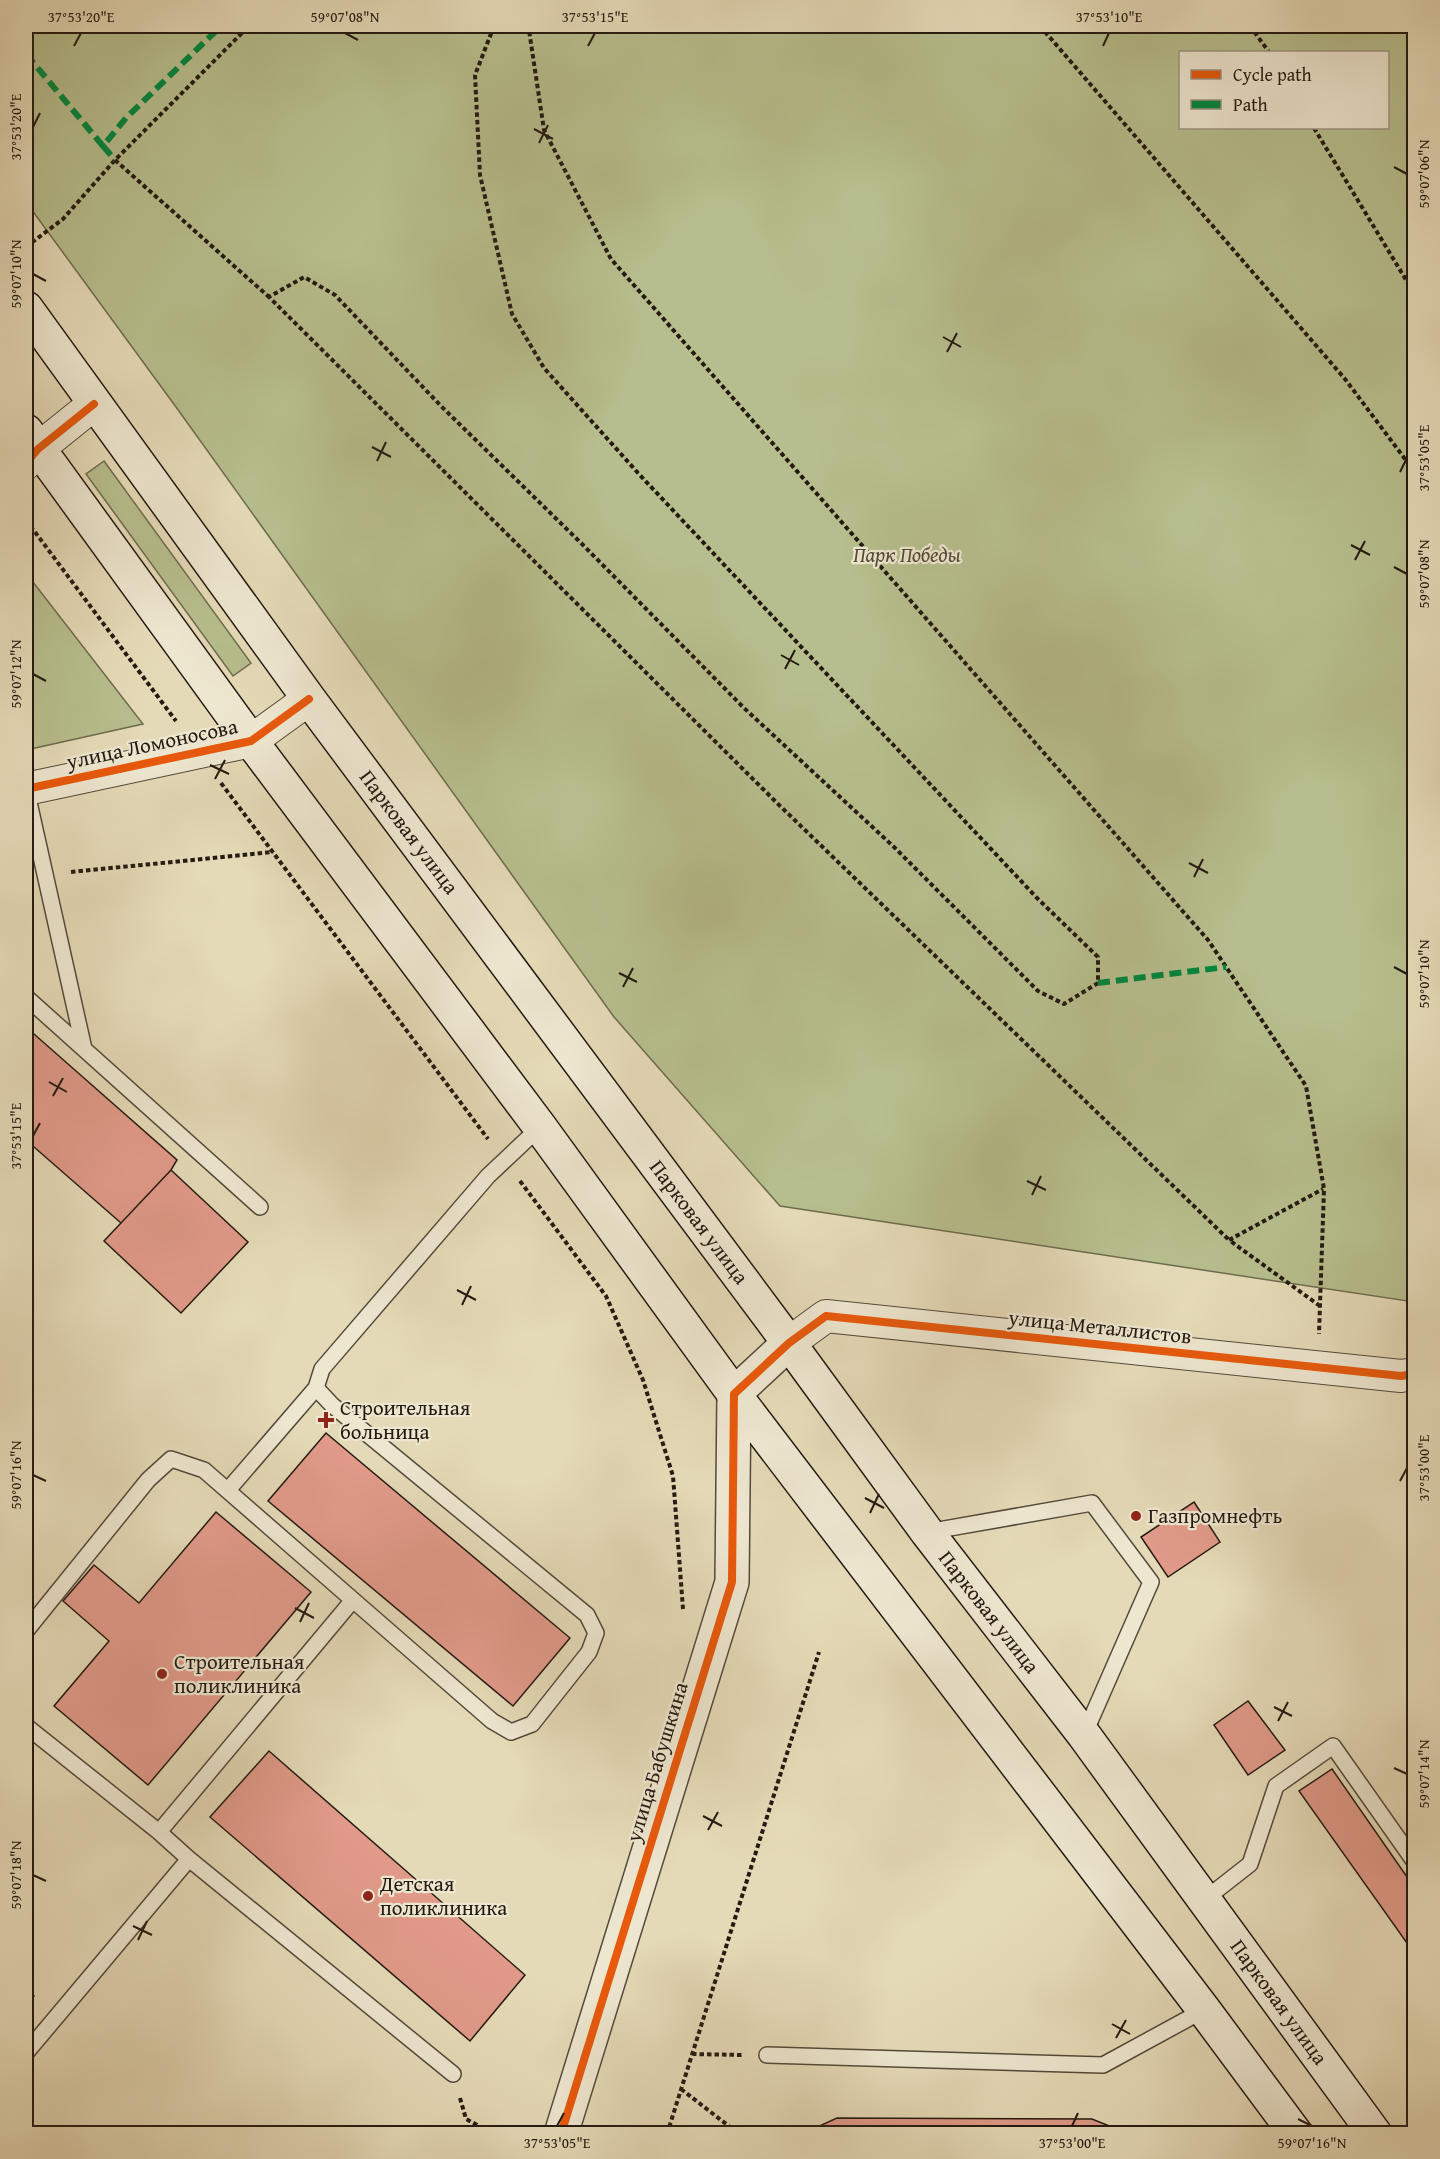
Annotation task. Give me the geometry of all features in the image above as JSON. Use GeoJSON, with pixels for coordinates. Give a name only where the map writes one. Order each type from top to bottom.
{"type":"FeatureCollection","features":[{"type":"Feature","properties":{"kind":"main road","name":"Парковая улица"},"geometry":{"type":"LineString","coordinates":[[26,308],[309,699],[789,1343],[927,1533],[1084,1735],[1375,2133]]}},
{"type":"Feature","properties":{"kind":"main road"},"geometry":{"type":"LineString","coordinates":[[30,448],[540,1127],[734,1394],[1296,2133]]}},
{"type":"Feature","properties":{"kind":"main road"},"geometry":{"type":"LineString","coordinates":[[734,1394],[789,1343]]}},
{"type":"Feature","properties":{"kind":"main road","name":"улица Бабушкина"},"geometry":{"type":"LineString","coordinates":[[561,2133],[732,1582],[734,1394]]}},
{"type":"Feature","properties":{"kind":"street"},"geometry":{"type":"LineString","coordinates":[[30,448],[94,404]]}},
{"type":"Feature","properties":{"kind":"street","name":"улица Ломоносова"},"geometry":{"type":"LineString","coordinates":[[26,789],[251,741],[309,699]]}},
{"type":"Feature","properties":{"kind":"street","name":"улица Металлистов"},"geometry":{"type":"LineString","coordinates":[[789,1343],[826,1316],[1401,1376],[1414,1374]]}},
{"type":"Feature","properties":{"kind":"lane"},"geometry":{"type":"LineString","coordinates":[[26,789],[84,1049]]}},
{"type":"Feature","properties":{"kind":"lane"},"geometry":{"type":"LineString","coordinates":[[26,997],[260,1208]]}},
{"type":"Feature","properties":{"kind":"lane"},"geometry":{"type":"LineString","coordinates":[[228,1490],[316,1388],[322,1369],[488,1176],[540,1127]]}},
{"type":"Feature","properties":{"kind":"lane"},"geometry":{"type":"LineString","coordinates":[[26,1631],[148,1480],[171,1459],[204,1470],[492,1721],[511,1732],[532,1724],[589,1652],[596,1633],[587,1615],[332,1405],[316,1388]]}},
{"type":"Feature","properties":{"kind":"lane"},"geometry":{"type":"LineString","coordinates":[[927,1533],[1092,1503],[1151,1582],[1084,1735]]}},
{"type":"Feature","properties":{"kind":"lane"},"geometry":{"type":"LineString","coordinates":[[159,1832],[353,1600]]}},
{"type":"Feature","properties":{"kind":"lane"},"geometry":{"type":"LineString","coordinates":[[26,1726],[159,1832],[453,2074]]}},
{"type":"Feature","properties":{"kind":"lane"},"geometry":{"type":"LineString","coordinates":[[1204,1900],[1250,1864],[1276,1786],[1333,1746],[1414,1862]]}},
{"type":"Feature","properties":{"kind":"lane"},"geometry":{"type":"LineString","coordinates":[[26,2053],[189,1859]]}},
{"type":"Feature","properties":{"kind":"lane"},"geometry":{"type":"LineString","coordinates":[[767,2055],[1103,2065],[1204,2010]]}},
{"type":"Feature","properties":{"kind":"path"},"geometry":{"type":"LineString","coordinates":[[26,247],[63,219],[115,160],[249,26]]}},
{"type":"Feature","properties":{"kind":"path"},"geometry":{"type":"LineString","coordinates":[[269,297],[304,277],[335,295],[441,406],[744,708],[894,847],[1038,990],[1064,1004],[1098,983],[1098,957],[1029,890],[638,473],[544,368],[512,314],[480,175],[475,75],[494,26]]}},
{"type":"Feature","properties":{"kind":"path"},"geometry":{"type":"LineString","coordinates":[[533,26],[529,30],[544,130],[611,259],[1208,940],[1306,1086],[1324,1189],[1318,1367]]}},
{"type":"Feature","properties":{"kind":"path"},"geometry":{"type":"LineString","coordinates":[[1040,26],[1345,379],[1414,471]]}},
{"type":"Feature","properties":{"kind":"path"},"geometry":{"type":"LineString","coordinates":[[1250,26],[1268,51]]}},
{"type":"Feature","properties":{"kind":"path"},"geometry":{"type":"LineString","coordinates":[[1315,129],[1414,292]]}},
{"type":"Feature","properties":{"kind":"path"},"geometry":{"type":"LineString","coordinates":[[115,160],[269,297],[776,802],[1229,1240],[1320,1306]]}},
{"type":"Feature","properties":{"kind":"path"},"geometry":{"type":"LineString","coordinates":[[26,520],[606,1296],[643,1380],[673,1476],[684,1605],[682,1617]]}},
{"type":"Feature","properties":{"kind":"path"},"geometry":{"type":"LineString","coordinates":[[45,875],[273,852]]}},
{"type":"Feature","properties":{"kind":"path"},"geometry":{"type":"LineString","coordinates":[[1229,1240],[1324,1189]]}},
{"type":"Feature","properties":{"kind":"path"},"geometry":{"type":"LineString","coordinates":[[667,2133],[819,1652]]}},
{"type":"Feature","properties":{"kind":"path"},"geometry":{"type":"LineString","coordinates":[[692,2054],[767,2055]]}},
{"type":"Feature","properties":{"kind":"path"},"geometry":{"type":"LineString","coordinates":[[453,2074],[466,2119],[494,2133]]}},
{"type":"Feature","properties":{"kind":"path"},"geometry":{"type":"LineString","coordinates":[[681,2089],[739,2133]]}},
{"type":"Feature","properties":{"kind":"green space","name":"Парк Победы"},"geometry":{"type":"Polygon","coordinates":[[[26,26],[1414,26],[1414,1302],[780,1206],[614,1017],[26,202],[26,26]]]}},
{"type":"Feature","properties":{"kind":"green space"},"geometry":{"type":"Polygon","coordinates":[[[104,461],[251,663],[233,676],[86,474],[104,461]]]}},
{"type":"Feature","properties":{"kind":"green space"},"geometry":{"type":"Polygon","coordinates":[[[26,573],[143,724],[26,750],[26,573]]]}},
{"type":"Feature","properties":{"kind":"building"},"geometry":{"type":"Polygon","coordinates":[[[26,1027],[177,1160],[171,1170],[121,1223],[26,1140],[26,1027]]]}},
{"type":"Feature","properties":{"kind":"building"},"geometry":{"type":"Polygon","coordinates":[[[171,1170],[248,1242],[181,1313],[104,1241],[171,1170]]]}},
{"type":"Feature","properties":{"kind":"building"},"geometry":{"type":"Polygon","coordinates":[[[326,1433],[570,1638],[513,1706],[268,1501],[326,1433]]]}},
{"type":"Feature","properties":{"kind":"building"},"geometry":{"type":"Polygon","coordinates":[[[1194,1502],[1220,1542],[1168,1577],[1141,1537],[1194,1502]]]}},
{"type":"Feature","properties":{"kind":"building","name":"Строительная поликлиника"},"geometry":{"type":"Polygon","coordinates":[[[216,1512],[311,1592],[148,1785],[54,1706],[109,1641],[63,1601],[94,1565],[139,1603],[216,1512]]]}},
{"type":"Feature","properties":{"kind":"building"},"geometry":{"type":"Polygon","coordinates":[[[1248,1701],[1285,1750],[1248,1775],[1214,1725],[1248,1701]]]}},
{"type":"Feature","properties":{"kind":"building","name":"Детская поликлиника"},"geometry":{"type":"Polygon","coordinates":[[[269,1751],[525,1975],[470,2041],[210,1817],[269,1751]]]}},
{"type":"Feature","properties":{"kind":"building"},"geometry":{"type":"Polygon","coordinates":[[[1332,1769],[1414,1887],[1414,1953],[1299,1791],[1332,1769]]]}},
{"type":"Feature","properties":{"kind":"building"},"geometry":{"type":"Polygon","coordinates":[[[26,1988],[34,1996],[26,2006],[26,1988]]]}},
{"type":"Feature","properties":{"kind":"building"},"geometry":{"type":"Polygon","coordinates":[[[837,2118],[1092,2119],[1129,2134],[802,2134],[837,2118]]]}},
{"type":"Feature","properties":{"kind":"marked path"},"geometry":{"type":"LineString","coordinates":[[26,54],[103,146],[126,118],[221,26]]}},
{"type":"Feature","properties":{"kind":"marked path"},"geometry":{"type":"LineString","coordinates":[[103,146],[115,160]]}},
{"type":"Feature","properties":{"kind":"marked path"},"geometry":{"type":"LineString","coordinates":[[1098,983],[1226,967]]}},
{"type":"Feature","properties":{"kind":"cycle path"},"geometry":{"type":"LineString","coordinates":[[26,463],[38,449],[94,404]]}},
{"type":"Feature","properties":{"kind":"cycle path"},"geometry":{"type":"LineString","coordinates":[[26,789],[251,741],[309,699]]}},
{"type":"Feature","properties":{"kind":"cycle path"},"geometry":{"type":"LineString","coordinates":[[561,2134],[732,1582],[734,1394],[789,1343],[826,1316],[1401,1376],[1414,1374]]}},
{"type":"Feature","properties":{"kind":"place","name":"Строительная больница"},"geometry":{"type":"Point","coordinates":[326,1420]}},
{"type":"Feature","properties":{"kind":"place","name":"Газпромнефть"},"geometry":{"type":"Point","coordinates":[1136,1516]}},
{"type":"Feature","properties":{"kind":"place","name":"Строительная поликлиника"},"geometry":{"type":"Point","coordinates":[162,1674]}},
{"type":"Feature","properties":{"kind":"place","name":"Детская поликлиника"},"geometry":{"type":"Point","coordinates":[368,1896]}}]}
